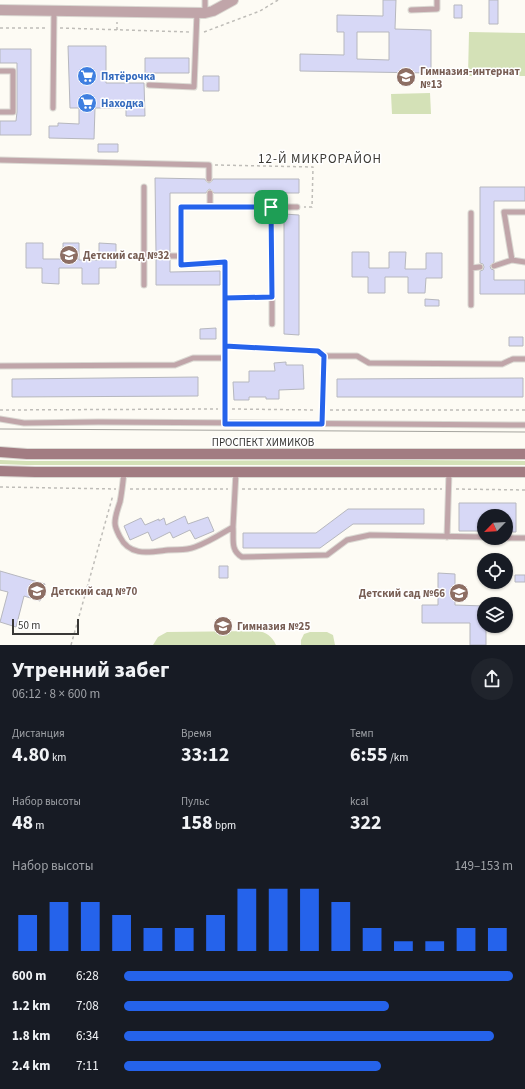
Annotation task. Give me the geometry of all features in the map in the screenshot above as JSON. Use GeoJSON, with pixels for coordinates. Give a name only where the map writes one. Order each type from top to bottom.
{"type":"FeatureCollection","features":[{"type":"Feature","properties":{"kind":"main road","name":"ПРОСПЕКТ ХИМИКОВ"},"geometry":{"type":"LineString","coordinates":[[0,452],[27,454],[525,454]]}},
{"type":"Feature","properties":{"kind":"main road"},"geometry":{"type":"LineString","coordinates":[[0,471],[525,472]]}},
{"type":"Feature","properties":{"kind":"street"},"geometry":{"type":"LineString","coordinates":[[0,10],[201,13],[214,11],[233,0]]}},
{"type":"Feature","properties":{"kind":"lane"},"geometry":{"type":"LineString","coordinates":[[149,85],[194,87],[196,32],[205,0]]}},
{"type":"Feature","properties":{"kind":"lane"},"geometry":{"type":"LineString","coordinates":[[411,10],[437,9],[437,0]]}},
{"type":"Feature","properties":{"kind":"lane"},"geometry":{"type":"LineString","coordinates":[[53,108],[54,11]]}},
{"type":"Feature","properties":{"kind":"lane"},"geometry":{"type":"LineString","coordinates":[[0,71],[13,71],[13,112],[0,112]]}},
{"type":"Feature","properties":{"kind":"lane"},"geometry":{"type":"LineString","coordinates":[[0,160],[209,165],[209,178]]}},
{"type":"Feature","properties":{"kind":"lane"},"geometry":{"type":"LineString","coordinates":[[144,187],[144,285]]}},
{"type":"Feature","properties":{"kind":"lane"},"geometry":{"type":"LineString","coordinates":[[210,193],[210,207]]}},
{"type":"Feature","properties":{"kind":"lane"},"geometry":{"type":"LineString","coordinates":[[225,424],[225,262],[181,265],[181,207],[297,207]]}},
{"type":"Feature","properties":{"kind":"lane"},"geometry":{"type":"LineString","coordinates":[[271,207],[272,324]]}},
{"type":"Feature","properties":{"kind":"lane"},"geometry":{"type":"LineString","coordinates":[[512,260],[504,212],[525,212]]}},
{"type":"Feature","properties":{"kind":"lane"},"geometry":{"type":"LineString","coordinates":[[471,213],[471,305]]}},
{"type":"Feature","properties":{"kind":"lane"},"geometry":{"type":"LineString","coordinates":[[144,256],[156,256]]}},
{"type":"Feature","properties":{"kind":"lane"},"geometry":{"type":"LineString","coordinates":[[170,256],[181,256]]}},
{"type":"Feature","properties":{"kind":"lane"},"geometry":{"type":"LineString","coordinates":[[494,266],[512,260],[525,262]]}},
{"type":"Feature","properties":{"kind":"lane"},"geometry":{"type":"LineString","coordinates":[[471,268],[480,266]]}},
{"type":"Feature","properties":{"kind":"lane"},"geometry":{"type":"LineString","coordinates":[[225,298],[272,297]]}},
{"type":"Feature","properties":{"kind":"lane"},"geometry":{"type":"LineString","coordinates":[[225,346],[318,351],[324,356],[357,356],[369,363],[502,364],[513,359],[525,359]]}},
{"type":"Feature","properties":{"kind":"lane"},"geometry":{"type":"LineString","coordinates":[[322,424],[324,356]]}},
{"type":"Feature","properties":{"kind":"lane"},"geometry":{"type":"LineString","coordinates":[[0,366],[175,365],[193,358],[225,358]]}},
{"type":"Feature","properties":{"kind":"lane"},"geometry":{"type":"LineString","coordinates":[[0,419],[24,423],[98,422],[525,425]]}},
{"type":"Feature","properties":{"kind":"lane"},"geometry":{"type":"LineString","coordinates":[[124,472],[123,489],[115,523],[116,530],[122,542],[129,548],[137,552],[181,551],[212,540],[234,527]]}},
{"type":"Feature","properties":{"kind":"lane"},"geometry":{"type":"LineString","coordinates":[[236,472],[234,550],[242,557],[327,556],[347,540],[370,535],[477,537]]}},
{"type":"Feature","properties":{"kind":"lane"},"geometry":{"type":"LineString","coordinates":[[447,536],[449,472]]}},
{"type":"Feature","properties":{"kind":"lane"},"geometry":{"type":"LineString","coordinates":[[513,538],[525,538]]}},
{"type":"Feature","properties":{"kind":"path"},"geometry":{"type":"LineString","coordinates":[[0,28],[205,32],[260,11],[278,0]]}},
{"type":"Feature","properties":{"kind":"path"},"geometry":{"type":"LineString","coordinates":[[209,165],[313,167],[312,207],[297,207]]}},
{"type":"Feature","properties":{"kind":"path"},"geometry":{"type":"LineString","coordinates":[[0,410],[225,408],[323,410],[525,410]]}},
{"type":"Feature","properties":{"kind":"path"},"geometry":{"type":"LineString","coordinates":[[0,488],[525,490]]}},
{"type":"Feature","properties":{"kind":"path"},"geometry":{"type":"LineString","coordinates":[[71,645],[115,489]]}},
{"type":"Feature","properties":{"kind":"green space"},"geometry":{"type":"Polygon","coordinates":[[[469,32],[525,33],[525,76],[468,76],[469,32]]]}},
{"type":"Feature","properties":{"kind":"green space"},"geometry":{"type":"Polygon","coordinates":[[[430,93],[431,114],[392,114],[391,94],[430,93]]]}},
{"type":"Feature","properties":{"kind":"green space"},"geometry":{"type":"Polygon","coordinates":[[[0,460],[525,461],[525,465],[27,465],[0,464],[0,460]]]}},
{"type":"Feature","properties":{"kind":"green space"},"geometry":{"type":"Polygon","coordinates":[[[257,631],[268,635],[273,639],[276,645],[153,645],[158,637],[167,632],[257,631]]]}},
{"type":"Feature","properties":{"kind":"green space"},"geometry":{"type":"Polygon","coordinates":[[[310,632],[327,632],[333,635],[335,645],[301,645],[301,640],[304,634],[310,632]]]}},
{"type":"Feature","properties":{"kind":"building"},"geometry":{"type":"Polygon","coordinates":[[[383,0],[396,0],[395,29],[431,30],[431,73],[300,71],[300,54],[344,55],[344,32],[337,32],[337,15],[383,16],[383,0]],[[357,32],[357,59],[389,60],[389,32],[357,32]]]}},
{"type":"Feature","properties":{"kind":"building"},"geometry":{"type":"Polygon","coordinates":[[[489,0],[498,0],[498,24],[489,24],[489,0]]]}},
{"type":"Feature","properties":{"kind":"building"},"geometry":{"type":"Polygon","coordinates":[[[454,5],[462,5],[462,18],[454,18],[454,5]]]}},
{"type":"Feature","properties":{"kind":"building"},"geometry":{"type":"Polygon","coordinates":[[[68,46],[106,46],[106,83],[144,83],[145,116],[126,116],[126,108],[95,108],[94,139],[49,138],[49,126],[58,126],[58,123],[79,124],[79,108],[70,108],[68,46]]]}},
{"type":"Feature","properties":{"kind":"building"},"geometry":{"type":"Polygon","coordinates":[[[0,49],[31,49],[31,135],[0,135],[0,121],[16,121],[17,63],[0,63],[0,49]]]}},
{"type":"Feature","properties":{"kind":"building"},"geometry":{"type":"Polygon","coordinates":[[[145,58],[189,58],[189,73],[145,73],[145,58]]]}},
{"type":"Feature","properties":{"kind":"building"},"geometry":{"type":"Polygon","coordinates":[[[203,76],[219,76],[219,91],[203,91],[203,76]]]}},
{"type":"Feature","properties":{"kind":"building"},"geometry":{"type":"Polygon","coordinates":[[[98,144],[118,144],[118,152],[98,152],[98,144]]]}},
{"type":"Feature","properties":{"kind":"building"},"geometry":{"type":"Polygon","coordinates":[[[155,178],[205,179],[209,183],[213,179],[299,179],[299,193],[214,193],[210,189],[206,193],[170,193],[170,252],[166,256],[170,260],[170,272],[220,271],[220,285],[156,285],[156,260],[160,256],[156,252],[155,178]]]}},
{"type":"Feature","properties":{"kind":"building"},"geometry":{"type":"Polygon","coordinates":[[[480,187],[525,187],[525,201],[494,201],[494,262],[490,266],[491,269],[494,270],[494,280],[525,280],[525,294],[480,294],[480,271],[483,270],[484,267],[483,264],[480,263],[480,187]]]}},
{"type":"Feature","properties":{"kind":"building"},"geometry":{"type":"Polygon","coordinates":[[[284,214],[299,215],[299,335],[284,334],[284,214]]]}},
{"type":"Feature","properties":{"kind":"building"},"geometry":{"type":"Polygon","coordinates":[[[26,243],[43,243],[43,259],[63,259],[63,243],[79,243],[79,260],[99,260],[99,243],[116,244],[116,268],[99,268],[99,284],[82,284],[82,268],[59,268],[59,284],[42,283],[42,268],[26,268],[26,243]]]}},
{"type":"Feature","properties":{"kind":"building"},"geometry":{"type":"Polygon","coordinates":[[[352,252],[369,252],[369,268],[389,268],[389,252],[406,252],[405,269],[426,269],[426,253],[442,253],[442,278],[426,278],[425,293],[408,293],[408,277],[385,277],[385,293],[368,293],[368,277],[352,277],[352,252]]]}},
{"type":"Feature","properties":{"kind":"building"},"geometry":{"type":"Polygon","coordinates":[[[425,299],[439,300],[439,306],[425,306],[425,299]]]}},
{"type":"Feature","properties":{"kind":"building"},"geometry":{"type":"Polygon","coordinates":[[[216,328],[216,339],[200,339],[200,329],[216,328]]]}},
{"type":"Feature","properties":{"kind":"building"},"geometry":{"type":"Polygon","coordinates":[[[509,337],[523,337],[523,346],[509,346],[509,337]]]}},
{"type":"Feature","properties":{"kind":"building"},"geometry":{"type":"Polygon","coordinates":[[[286,362],[286,365],[303,365],[304,389],[279,390],[279,399],[249,397],[249,400],[234,400],[233,382],[249,382],[249,371],[275,371],[274,363],[286,362]]]}},
{"type":"Feature","properties":{"kind":"building"},"geometry":{"type":"Polygon","coordinates":[[[198,377],[198,396],[12,397],[12,379],[198,377]]]}},
{"type":"Feature","properties":{"kind":"building"},"geometry":{"type":"Polygon","coordinates":[[[523,378],[523,397],[337,397],[337,379],[523,378]]]}},
{"type":"Feature","properties":{"kind":"building"},"geometry":{"type":"Polygon","coordinates":[[[459,503],[516,503],[516,532],[513,532],[513,509],[477,509],[477,531],[459,531],[459,503]]]}},
{"type":"Feature","properties":{"kind":"building"},"geometry":{"type":"Polygon","coordinates":[[[348,509],[424,509],[424,524],[353,524],[320,548],[243,548],[243,533],[316,533],[348,509]]]}},
{"type":"Feature","properties":{"kind":"building"},"geometry":{"type":"Polygon","coordinates":[[[185,516],[188,524],[208,517],[214,531],[195,539],[190,530],[173,538],[170,532],[152,541],[148,532],[130,540],[124,526],[141,518],[145,525],[164,518],[166,525],[185,516]]]}},
{"type":"Feature","properties":{"kind":"building"},"geometry":{"type":"Polygon","coordinates":[[[219,566],[228,566],[228,578],[219,578],[219,566]]]}},
{"type":"Feature","properties":{"kind":"building"},"geometry":{"type":"Polygon","coordinates":[[[0,571],[45,584],[40,601],[24,596],[16,627],[0,622],[8,592],[0,590],[0,571]]]}},
{"type":"Feature","properties":{"kind":"building"},"geometry":{"type":"Polygon","coordinates":[[[438,573],[455,574],[455,605],[477,606],[477,633],[486,633],[486,645],[470,645],[470,623],[422,623],[422,605],[438,605],[438,573]]]}},
{"type":"Feature","properties":{"kind":"building"},"geometry":{"type":"Polygon","coordinates":[[[515,575],[525,575],[525,582],[515,582],[515,575]]]}},
{"type":"Feature","properties":{"kind":"tram line"},"geometry":{"type":"LineString","coordinates":[[0,429],[525,432]]}},
{"type":"Feature","properties":{"kind":"place","name":"Пятёрочка"},"geometry":{"type":"Point","coordinates":[87,76]}},
{"type":"Feature","properties":{"kind":"place","name":"Гимназия-интернат №13"},"geometry":{"type":"Point","coordinates":[406,77]}},
{"type":"Feature","properties":{"kind":"place","name":"Находка"},"geometry":{"type":"Point","coordinates":[87,103]}},
{"type":"Feature","properties":{"kind":"place","name":"Детский сад №32"},"geometry":{"type":"Point","coordinates":[69,255]}},
{"type":"Feature","properties":{"kind":"place","name":"Детский сад №70"},"geometry":{"type":"Point","coordinates":[37,591]}},
{"type":"Feature","properties":{"kind":"place","name":"Детский сад №66"},"geometry":{"type":"Point","coordinates":[459,593]}},
{"type":"Feature","properties":{"kind":"place","name":"Гимназия №25"},"geometry":{"type":"Point","coordinates":[223,626]}},
{"type":"Feature","properties":{"kind":"district","name":"12-Й МИКРОРАЙОН"},"geometry":{"type":"Point","coordinates":[320,158]}},
{"type":"Feature","properties":{"kind":"route"},"geometry":{"type":"LineString","coordinates":[[271,207],[181,207],[181,265],[225,262],[225,298],[225,346],[318,351],[324,356],[322,424],[225,424],[225,298],[272,297],[271,207]]}}]}
